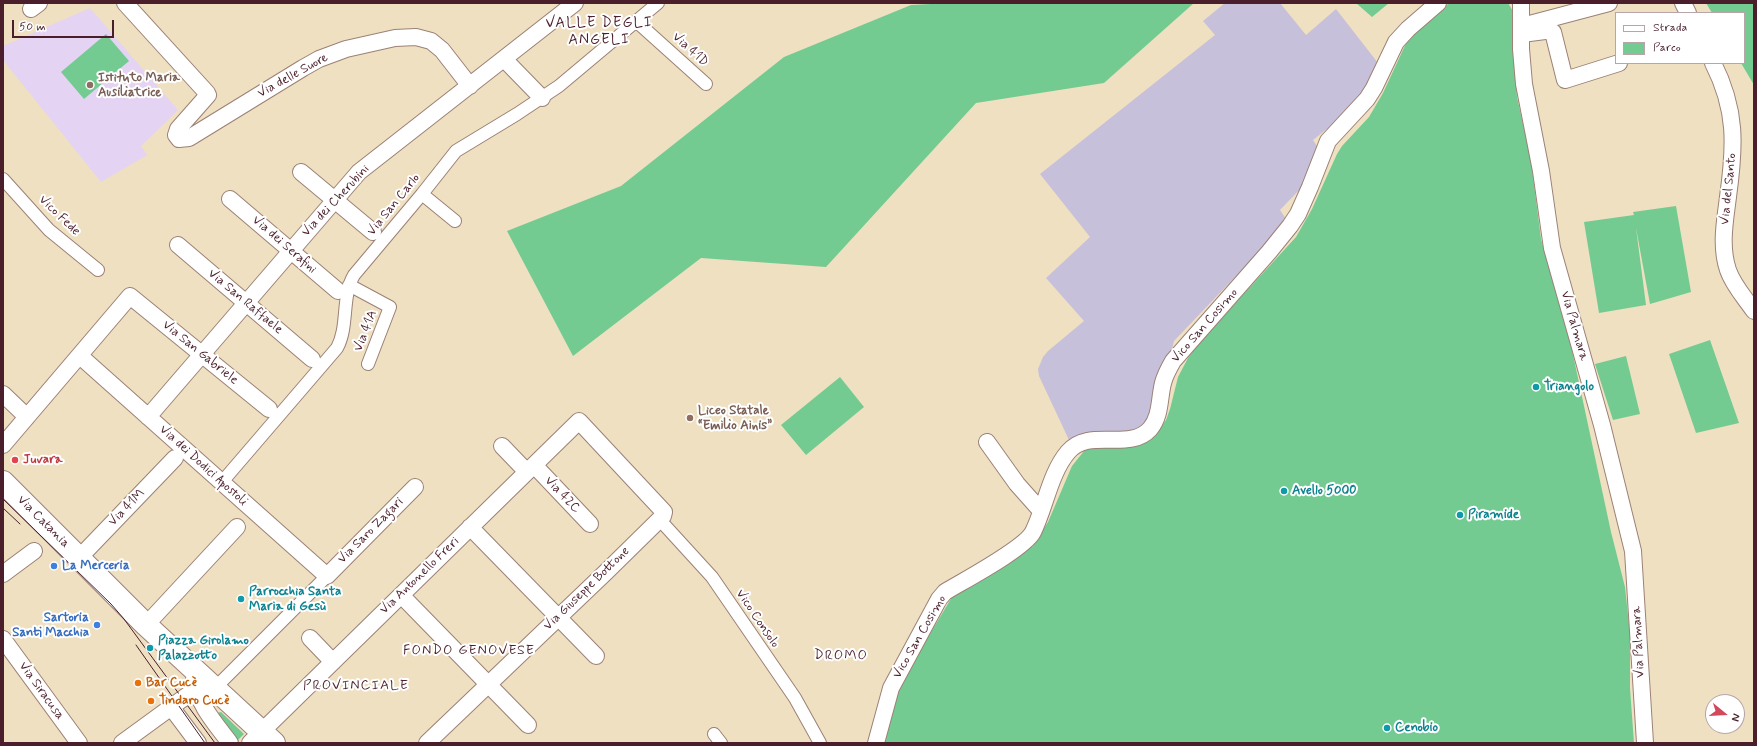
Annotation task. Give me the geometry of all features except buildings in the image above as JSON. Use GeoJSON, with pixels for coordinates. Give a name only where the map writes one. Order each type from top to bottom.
{"type":"FeatureCollection","features":[{"type":"Feature","properties":{"kind":"main road","name":"Via Catania"},"geometry":{"type":"LineString","coordinates":[[3,482],[262,739]]}},
{"type":"Feature","properties":{"kind":"street","name":"Via delle Suore"},"geometry":{"type":"LineString","coordinates":[[125,3],[208,95],[178,129],[176,135],[182,139],[189,138],[319,59],[346,49],[395,38],[416,37],[431,41],[448,56],[470,86]]}},
{"type":"Feature","properties":{"kind":"street","name":"Via dei Cherubini"},"geometry":{"type":"LineString","coordinates":[[148,417],[359,172],[575,3]]}},
{"type":"Feature","properties":{"kind":"street","name":"Via San Carlo"},"geometry":{"type":"LineString","coordinates":[[222,482],[337,348],[342,335],[344,288],[456,151],[542,98],[572,76],[658,3]]}},
{"type":"Feature","properties":{"kind":"street","name":"Vico San Cosimo"},"geometry":{"type":"LineString","coordinates":[[876,743],[891,688],[939,599],[945,592],[1024,543],[1032,533],[1060,464],[1068,451],[1076,445],[1098,439],[1137,438],[1144,435],[1154,424],[1160,407],[1165,377],[1173,361],[1290,226],[1298,214],[1328,141],[1367,99],[1374,88],[1391,50],[1399,38],[1438,3]]}},
{"type":"Feature","properties":{"kind":"street","name":"Via Palmara"},"geometry":{"type":"LineString","coordinates":[[1521,3],[1522,31],[1520,49],[1524,84],[1541,171],[1552,248],[1600,418],[1633,551],[1645,743]]}},
{"type":"Feature","properties":{"kind":"street"},"geometry":{"type":"LineString","coordinates":[[1522,31],[1609,3]]}},
{"type":"Feature","properties":{"kind":"street"},"geometry":{"type":"LineString","coordinates":[[1683,3],[1688,12]]}},
{"type":"Feature","properties":{"kind":"street","name":"Via 41D"},"geometry":{"type":"LineString","coordinates":[[637,22],[706,84]]}},
{"type":"Feature","properties":{"kind":"street"},"geometry":{"type":"LineString","coordinates":[[1522,31],[1553,32],[1564,80],[1616,64]]}},
{"type":"Feature","properties":{"kind":"street"},"geometry":{"type":"LineString","coordinates":[[504,59],[542,98]]}},
{"type":"Feature","properties":{"kind":"street","name":"Via del Santo"},"geometry":{"type":"LineString","coordinates":[[1713,64],[1724,87],[1731,111],[1734,135],[1725,228],[1725,259],[1728,271],[1754,311]]}},
{"type":"Feature","properties":{"kind":"street"},"geometry":{"type":"LineString","coordinates":[[301,172],[373,232]]}},
{"type":"Feature","properties":{"kind":"street","name":"Vico Fede"},"geometry":{"type":"LineString","coordinates":[[3,179],[49,230],[98,270]]}},
{"type":"Feature","properties":{"kind":"street"},"geometry":{"type":"LineString","coordinates":[[422,194],[455,221]]}},
{"type":"Feature","properties":{"kind":"street","name":"Via dei Serafini"},"geometry":{"type":"LineString","coordinates":[[230,199],[291,251],[344,288]]}},
{"type":"Feature","properties":{"kind":"street","name":"Via San Raffaele"},"geometry":{"type":"LineString","coordinates":[[178,245],[312,359]]}},
{"type":"Feature","properties":{"kind":"street","name":"Via 41A"},"geometry":{"type":"LineString","coordinates":[[344,288],[390,308],[368,364]]}},
{"type":"Feature","properties":{"kind":"street","name":"Via San Gabriele"},"geometry":{"type":"LineString","coordinates":[[80,356],[130,296],[269,409]]}},
{"type":"Feature","properties":{"kind":"street"},"geometry":{"type":"LineString","coordinates":[[3,445],[80,356]]}},
{"type":"Feature","properties":{"kind":"street","name":"Via dei Dodici Apostoli"},"geometry":{"type":"LineString","coordinates":[[80,356],[327,576]]}},
{"type":"Feature","properties":{"kind":"street"},"geometry":{"type":"LineString","coordinates":[[3,394],[27,417]]}},
{"type":"Feature","properties":{"kind":"street","name":"Via Antonello Freri"},"geometry":{"type":"LineString","coordinates":[[262,739],[333,662],[579,421],[664,512],[660,519]]}},
{"type":"Feature","properties":{"kind":"street"},"geometry":{"type":"LineString","coordinates":[[987,442],[1017,484],[1041,511]]}},
{"type":"Feature","properties":{"kind":"street","name":"Via 42C"},"geometry":{"type":"LineString","coordinates":[[502,446],[530,468],[590,524]]}},
{"type":"Feature","properties":{"kind":"street","name":"Via 41M"},"geometry":{"type":"LineString","coordinates":[[79,558],[175,458]]}},
{"type":"Feature","properties":{"kind":"street","name":"Via Saro Zagari"},"geometry":{"type":"LineString","coordinates":[[327,576],[416,487]]}},
{"type":"Feature","properties":{"kind":"street","name":"Via Giuseppe Bottone"},"geometry":{"type":"LineString","coordinates":[[427,743],[660,519]]}},
{"type":"Feature","properties":{"kind":"street","name":"Vico Consolo"},"geometry":{"type":"LineString","coordinates":[[660,519],[712,577],[794,698],[820,743]]}},
{"type":"Feature","properties":{"kind":"street"},"geometry":{"type":"LineString","coordinates":[[146,625],[237,527]]}},
{"type":"Feature","properties":{"kind":"street"},"geometry":{"type":"LineString","coordinates":[[470,527],[596,656]]}},
{"type":"Feature","properties":{"kind":"street"},"geometry":{"type":"LineString","coordinates":[[3,574],[34,551]]}},
{"type":"Feature","properties":{"kind":"street"},"geometry":{"type":"LineString","coordinates":[[122,743],[203,681],[327,576]]}},
{"type":"Feature","properties":{"kind":"street"},"geometry":{"type":"LineString","coordinates":[[401,595],[528,724]]}},
{"type":"Feature","properties":{"kind":"street"},"geometry":{"type":"LineString","coordinates":[[310,638],[333,662]]}},
{"type":"Feature","properties":{"kind":"street","name":"Via Siracusa"},"geometry":{"type":"LineString","coordinates":[[3,639],[79,743]]}},
{"type":"Feature","properties":{"kind":"street"},"geometry":{"type":"LineString","coordinates":[[203,681],[208,714],[230,743]]}},
{"type":"Feature","properties":{"kind":"street"},"geometry":{"type":"LineString","coordinates":[[171,707],[198,743]]}},
{"type":"Feature","properties":{"kind":"shaded area"},"geometry":{"type":"Polygon","coordinates":[[[1225,3],[1280,3],[1306,35],[1336,9],[1378,63],[1370,83],[1353,108],[1313,140],[1319,149],[1303,186],[1280,210],[1286,219],[1274,236],[1174,341],[1171,353],[1157,375],[1149,416],[1145,422],[1134,431],[1084,435],[1069,440],[1039,376],[1038,369],[1043,357],[1048,351],[1084,321],[1046,278],[1090,237],[1040,174],[1215,35],[1203,21],[1225,3]]]}},
{"type":"Feature","properties":{"kind":"shaded area","name":"Istituto Maria Ausiliatrice"},"geometry":{"type":"Polygon","coordinates":[[[90,8],[178,110],[141,146],[147,155],[101,182],[3,60],[3,46],[90,8]]]}},
{"type":"Feature","properties":{"kind":"green space"},"geometry":{"type":"Polygon","coordinates":[[[950,3],[1194,3],[1104,83],[976,103],[826,267],[701,258],[573,356],[507,231],[621,186],[784,57],[911,5],[950,3]]]}},
{"type":"Feature","properties":{"kind":"green space"},"geometry":{"type":"Polygon","coordinates":[[[1356,3],[1389,3],[1372,17],[1356,3]]]}},
{"type":"Feature","properties":{"kind":"green space"},"geometry":{"type":"Polygon","coordinates":[[[1449,3],[1508,3],[1514,13],[1512,36],[1517,97],[1531,160],[1541,239],[1569,336],[1611,532],[1625,587],[1630,634],[1630,688],[1634,743],[882,743],[898,687],[952,597],[1033,546],[1048,522],[1072,466],[1084,451],[1097,445],[1144,443],[1155,436],[1166,420],[1178,377],[1188,358],[1198,344],[1296,237],[1312,209],[1337,154],[1342,146],[1369,117],[1383,93],[1408,39],[1449,3]]]}},
{"type":"Feature","properties":{"kind":"green space"},"geometry":{"type":"Polygon","coordinates":[[[1706,3],[1754,3],[1754,85],[1742,64],[1745,64],[1745,12],[1711,12],[1706,3]]]}},
{"type":"Feature","properties":{"kind":"green space"},"geometry":{"type":"Polygon","coordinates":[[[106,34],[129,61],[84,99],[61,72],[106,34]]]}},
{"type":"Feature","properties":{"kind":"green space"},"geometry":{"type":"Polygon","coordinates":[[[1676,206],[1691,292],[1650,304],[1636,228],[1646,305],[1599,313],[1584,222],[1634,215],[1633,212],[1676,206]]]}},
{"type":"Feature","properties":{"kind":"green space"},"geometry":{"type":"Polygon","coordinates":[[[1710,340],[1739,423],[1696,433],[1669,354],[1710,340]]]}},
{"type":"Feature","properties":{"kind":"green space"},"geometry":{"type":"Polygon","coordinates":[[[1626,356],[1640,414],[1613,420],[1595,364],[1626,356]]]}},
{"type":"Feature","properties":{"kind":"green space"},"geometry":{"type":"Polygon","coordinates":[[[840,377],[864,407],[806,455],[781,425],[840,377]]]}},
{"type":"Feature","properties":{"kind":"green space"},"geometry":{"type":"Polygon","coordinates":[[[221,712],[244,734],[236,742],[217,713],[221,712]]]}},
{"type":"Feature","properties":{"kind":"tram line"},"geometry":{"type":"LineString","coordinates":[[3,499],[111,604],[124,619],[215,743]]}},
{"type":"Feature","properties":{"kind":"tram line"},"geometry":{"type":"LineString","coordinates":[[3,508],[20,524]]}},
{"type":"Feature","properties":{"kind":"tram line"},"geometry":{"type":"LineString","coordinates":[[136,645],[205,743]]}},
{"type":"Feature","properties":{"kind":"place","name":"Istituto Maria Ausiliatrice"},"geometry":{"type":"Point","coordinates":[90,85]}},
{"type":"Feature","properties":{"kind":"place","name":"Triangolo"},"geometry":{"type":"Point","coordinates":[1536,387]}},
{"type":"Feature","properties":{"kind":"place","name":"Liceo Statale “Emilio Ainis”"},"geometry":{"type":"Point","coordinates":[690,418]}},
{"type":"Feature","properties":{"kind":"place","name":"Juvara"},"geometry":{"type":"Point","coordinates":[15,460]}},
{"type":"Feature","properties":{"kind":"place","name":"Avello 5000"},"geometry":{"type":"Point","coordinates":[1284,491]}},
{"type":"Feature","properties":{"kind":"place","name":"Piramide"},"geometry":{"type":"Point","coordinates":[1460,515]}},
{"type":"Feature","properties":{"kind":"place","name":"La Merceria"},"geometry":{"type":"Point","coordinates":[54,566]}},
{"type":"Feature","properties":{"kind":"place","name":"Parrocchia Santa Maria di Gesù"},"geometry":{"type":"Point","coordinates":[241,599]}},
{"type":"Feature","properties":{"kind":"place","name":"Sartoria Santi Macchia"},"geometry":{"type":"Point","coordinates":[97,625]}},
{"type":"Feature","properties":{"kind":"place","name":"Piazza Girolamo Palazzotto"},"geometry":{"type":"Point","coordinates":[150,648]}},
{"type":"Feature","properties":{"kind":"place","name":"Bar Cucè"},"geometry":{"type":"Point","coordinates":[138,683]}},
{"type":"Feature","properties":{"kind":"place","name":"Tindaro Cucè"},"geometry":{"type":"Point","coordinates":[151,701]}},
{"type":"Feature","properties":{"kind":"place","name":"Cenobio"},"geometry":{"type":"Point","coordinates":[1387,728]}},
{"type":"Feature","properties":{"kind":"district","name":"VALLE DEGLI ANGELI"},"geometry":{"type":"Point","coordinates":[599,32]}},
{"type":"Feature","properties":{"kind":"district","name":"FONDO GENOVESE"},"geometry":{"type":"Point","coordinates":[469,651]}},
{"type":"Feature","properties":{"kind":"district","name":"DROMO"},"geometry":{"type":"Point","coordinates":[841,656]}},
{"type":"Feature","properties":{"kind":"district","name":"PROVINCIALE"},"geometry":{"type":"Point","coordinates":[356,686]}}]}
